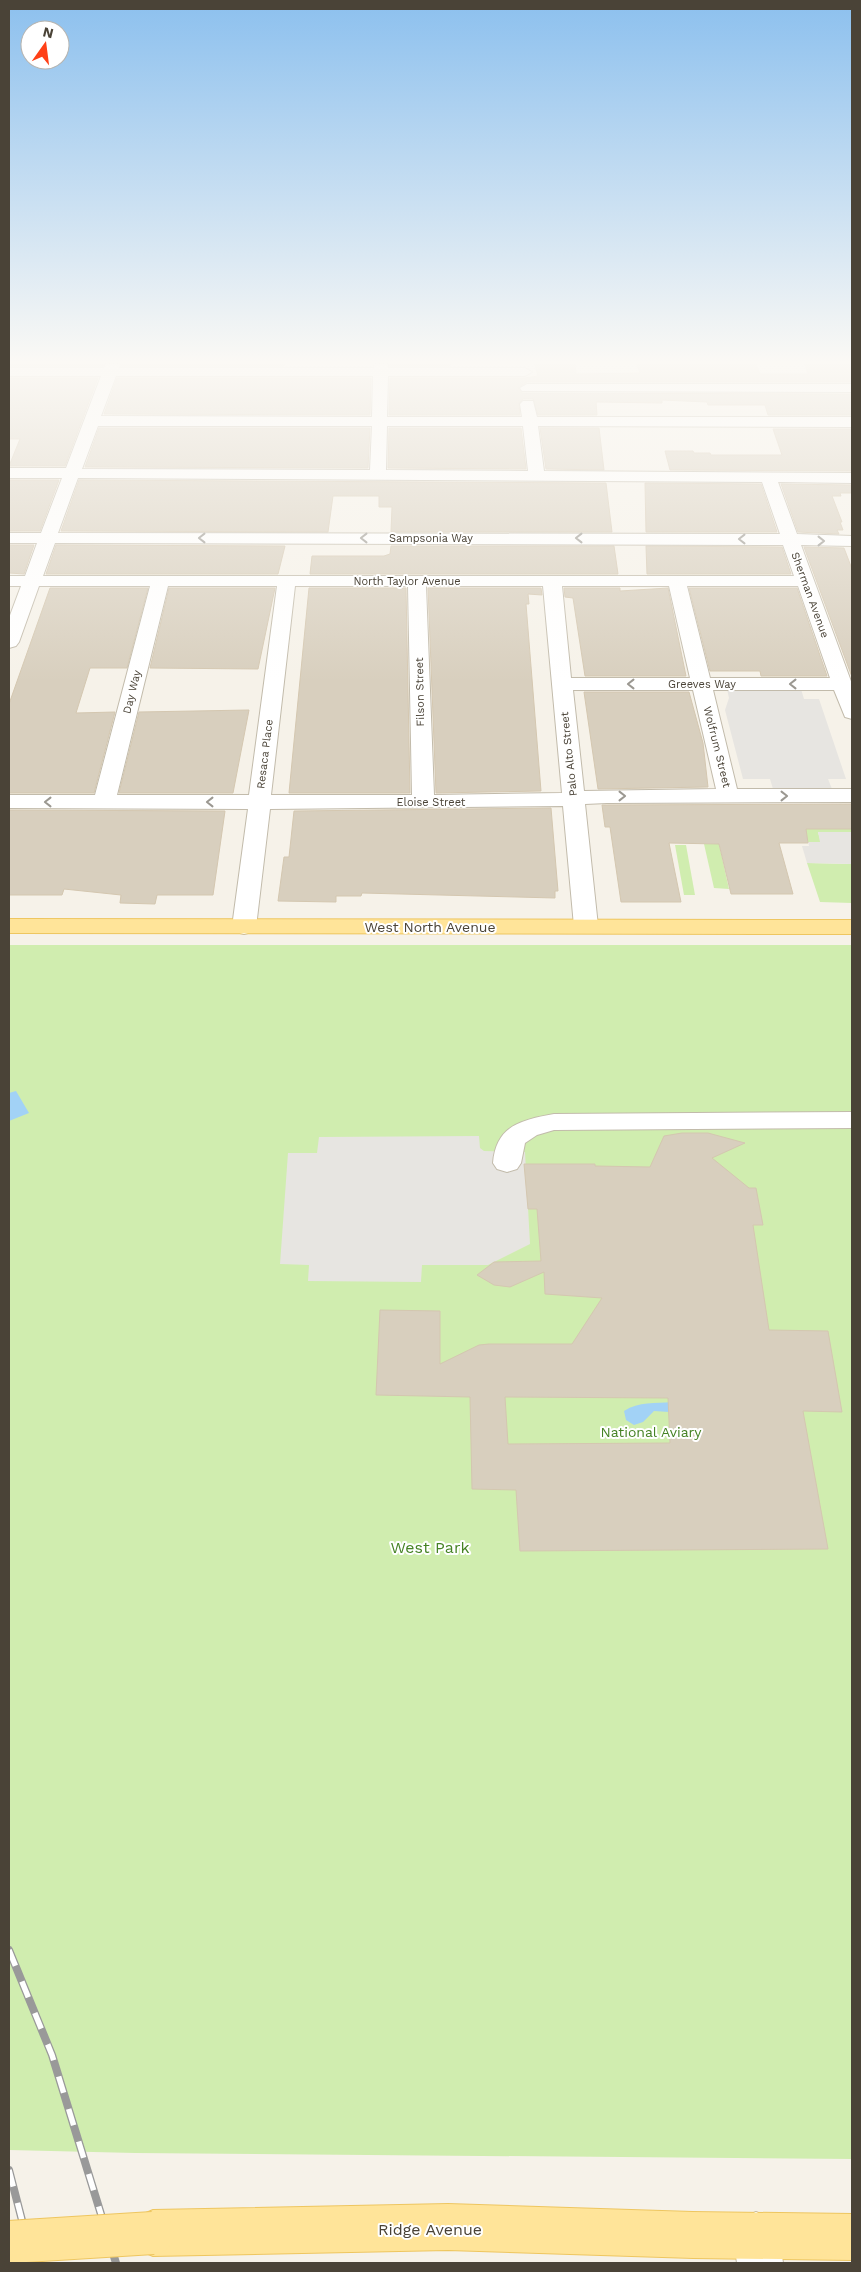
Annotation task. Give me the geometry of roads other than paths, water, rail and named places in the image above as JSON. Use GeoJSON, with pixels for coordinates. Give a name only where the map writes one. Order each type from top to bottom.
{"type":"FeatureCollection","features":[{"type":"Feature","properties":{"kind":"main road","name":"West North Avenue"},"geometry":{"type":"LineString","coordinates":[[9,926],[852,927]]}},
{"type":"Feature","properties":{"kind":"main road","name":"Ridge Avenue"},"geometry":{"type":"LineString","coordinates":[[9,2242],[153,2233],[448,2227],[758,2249],[852,2237]]}},
{"type":"Feature","properties":{"kind":"street"},"geometry":{"type":"LineString","coordinates":[[9,642],[73,470]]}},
{"type":"Feature","properties":{"kind":"street"},"geometry":{"type":"LineString","coordinates":[[536,470],[537,477]]}},
{"type":"Feature","properties":{"kind":"street"},"geometry":{"type":"LineString","coordinates":[[9,473],[852,478]]}},
{"type":"Feature","properties":{"kind":"street","name":"Sherman Avenue"},"geometry":{"type":"LineString","coordinates":[[768,478],[852,713]]}},
{"type":"Feature","properties":{"kind":"street","name":"Sampsonia Way"},"geometry":{"type":"LineString","coordinates":[[9,538],[852,541]]}},
{"type":"Feature","properties":{"kind":"street","name":"North Taylor Avenue"},"geometry":{"type":"LineString","coordinates":[[9,581],[805,581]]}},
{"type":"Feature","properties":{"kind":"street","name":"Day Way"},"geometry":{"type":"LineString","coordinates":[[104,802],[160,581]]}},
{"type":"Feature","properties":{"kind":"street","name":"Resaca Place"},"geometry":{"type":"LineString","coordinates":[[244,927],[287,581]]}},
{"type":"Feature","properties":{"kind":"street","name":"Filson Street"},"geometry":{"type":"LineString","coordinates":[[418,581],[423,802]]}},
{"type":"Feature","properties":{"kind":"street","name":"Palo Alto Street"},"geometry":{"type":"LineString","coordinates":[[552,581],[586,926]]}},
{"type":"Feature","properties":{"kind":"street","name":"Wolfrum Street"},"geometry":{"type":"LineString","coordinates":[[677,581],[728,796]]}},
{"type":"Feature","properties":{"kind":"street"},"geometry":{"type":"LineString","coordinates":[[830,651],[852,651]]}},
{"type":"Feature","properties":{"kind":"street","name":"Greeves Way"},"geometry":{"type":"LineString","coordinates":[[562,684],[842,684]]}},
{"type":"Feature","properties":{"kind":"street","name":"Eloise Street"},"geometry":{"type":"LineString","coordinates":[[9,802],[423,802],[573,800],[607,796],[852,796]]}},
{"type":"Feature","properties":{"kind":"street"},"geometry":{"type":"LineString","coordinates":[[507,1163],[507,1153],[511,1142],[520,1132],[554,1122],[852,1120]]}},
{"type":"Feature","properties":{"kind":"water"},"geometry":{"type":"Polygon","coordinates":[[[16,1091],[29,1113],[9,1121],[9,1093],[16,1091]]]}},
{"type":"Feature","properties":{"kind":"water"},"geometry":{"type":"Polygon","coordinates":[[[672,1402],[669,1412],[654,1411],[643,1422],[634,1425],[626,1420],[624,1411],[635,1406],[672,1402]]]}},
{"type":"Feature","properties":{"kind":"railway"},"geometry":{"type":"LineString","coordinates":[[9,1950],[52,2055],[116,2263]]}},
{"type":"Feature","properties":{"kind":"railway"},"geometry":{"type":"LineString","coordinates":[[9,2170],[33,2263]]}},
{"type":"Feature","properties":{"kind":"park label","name":"National Aviary"},"geometry":{"type":"Point","coordinates":[651,1432]}},
{"type":"Feature","properties":{"kind":"park label","name":"West Park"},"geometry":{"type":"Point","coordinates":[430,1547]}}]}
